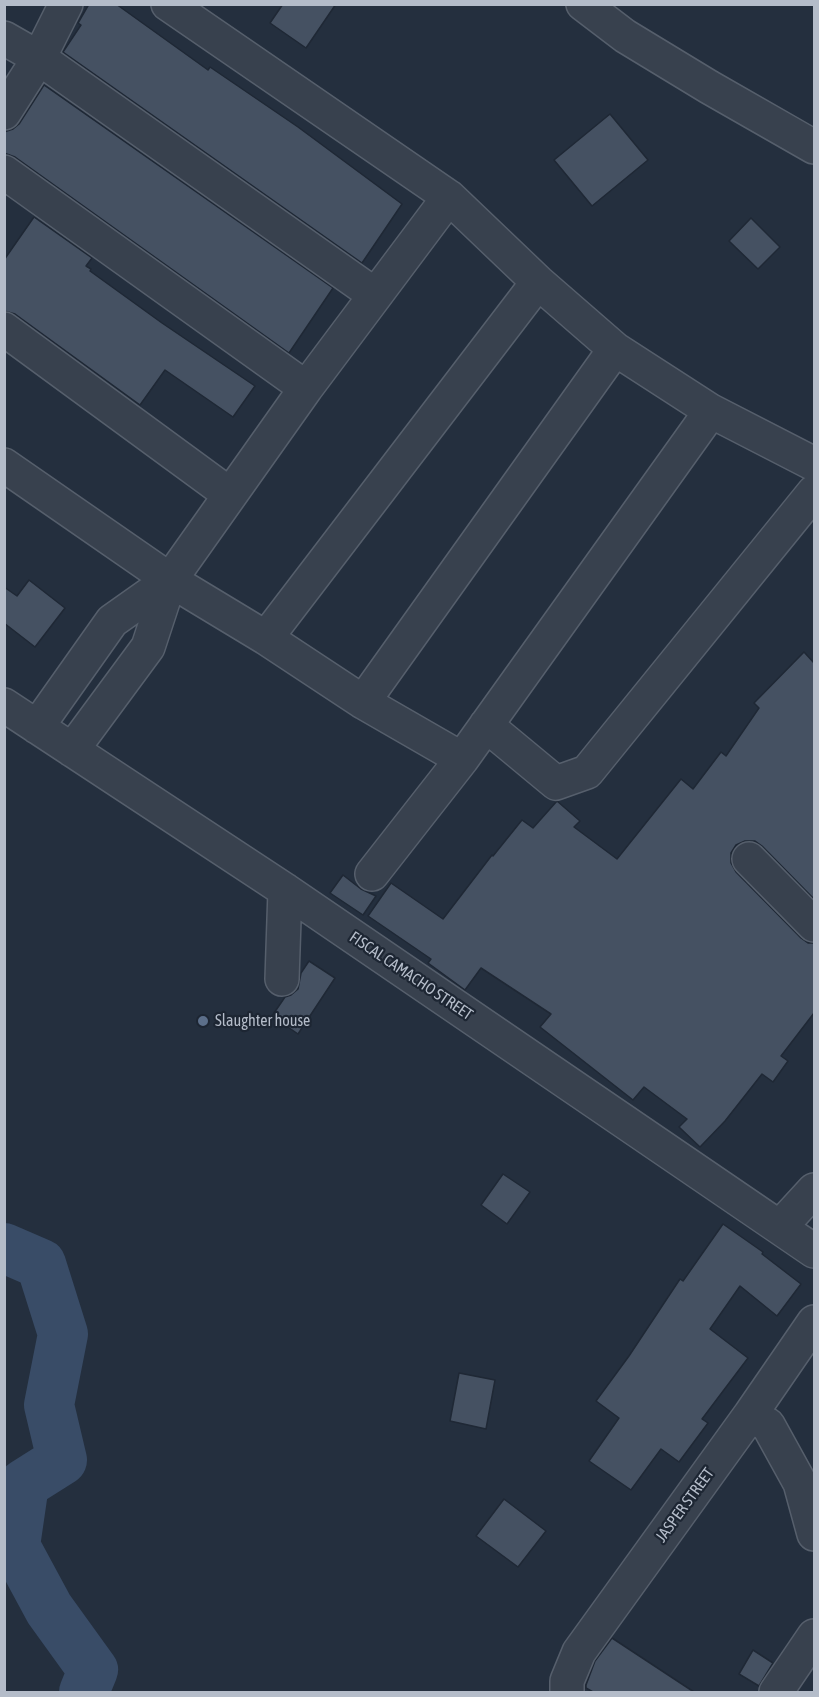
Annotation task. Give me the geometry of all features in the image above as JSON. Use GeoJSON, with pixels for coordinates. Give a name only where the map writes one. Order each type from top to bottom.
{"type":"FeatureCollection","features":[{"type":"Feature","properties":{"kind":"street"},"geometry":{"type":"LineString","coordinates":[[4,113],[39,58],[66,4]]}},
{"type":"Feature","properties":{"kind":"street"},"geometry":{"type":"LineString","coordinates":[[168,4],[449,197],[538,282],[615,349],[711,411],[814,464]]}},
{"type":"Feature","properties":{"kind":"street"},"geometry":{"type":"LineString","coordinates":[[583,4],[625,36],[814,147]]}},
{"type":"Feature","properties":{"kind":"street"},"geometry":{"type":"LineString","coordinates":[[4,38],[39,58],[375,296]]}},
{"type":"Feature","properties":{"kind":"street"},"geometry":{"type":"LineString","coordinates":[[4,172],[306,388]]}},
{"type":"Feature","properties":{"kind":"street"},"geometry":{"type":"LineString","coordinates":[[72,750],[148,647],[170,580],[306,388],[449,197]]}},
{"type":"Feature","properties":{"kind":"street"},"geometry":{"type":"LineString","coordinates":[[266,638],[538,282]]}},
{"type":"Feature","properties":{"kind":"street"},"geometry":{"type":"LineString","coordinates":[[4,329],[229,494]]}},
{"type":"Feature","properties":{"kind":"street"},"geometry":{"type":"LineString","coordinates":[[363,702],[615,349]]}},
{"type":"Feature","properties":{"kind":"street"},"geometry":{"type":"LineString","coordinates":[[372,874],[462,759],[711,411]]}},
{"type":"Feature","properties":{"kind":"street"},"geometry":{"type":"LineString","coordinates":[[4,465],[170,580],[266,638],[363,702],[462,759]]}},
{"type":"Feature","properties":{"kind":"street"},"geometry":{"type":"LineString","coordinates":[[486,726],[556,783],[586,772],[814,492]]}},
{"type":"Feature","properties":{"kind":"street"},"geometry":{"type":"LineString","coordinates":[[37,727],[112,621],[170,580]]}},
{"type":"Feature","properties":{"kind":"street","name":"FISCAL CAMACHO STREET"},"geometry":{"type":"LineString","coordinates":[[4,705],[285,890],[814,1251]]}},
{"type":"Feature","properties":{"kind":"street"},"geometry":{"type":"LineString","coordinates":[[749,859],[814,925]]}},
{"type":"Feature","properties":{"kind":"street"},"geometry":{"type":"LineString","coordinates":[[282,979],[285,890]]}},
{"type":"Feature","properties":{"kind":"street"},"geometry":{"type":"LineString","coordinates":[[780,1227],[814,1190]]}},
{"type":"Feature","properties":{"kind":"street","name":"JASPER STREET"},"geometry":{"type":"LineString","coordinates":[[567,1692],[567,1681],[579,1652],[750,1415],[814,1322]]}},
{"type":"Feature","properties":{"kind":"street"},"geometry":{"type":"LineString","coordinates":[[750,1415],[768,1425],[800,1483],[814,1534]]}},
{"type":"Feature","properties":{"kind":"street"},"geometry":{"type":"LineString","coordinates":[[776,1692],[814,1636]]}},
{"type":"Feature","properties":{"kind":"building"},"geometry":{"type":"Polygon","coordinates":[[[89,4],[116,4],[208,70],[210,67],[298,127],[402,204],[362,263],[63,52],[81,25],[78,23],[89,4]]]}},
{"type":"Feature","properties":{"kind":"building"},"geometry":{"type":"Polygon","coordinates":[[[283,4],[336,4],[306,48],[270,23],[283,4]]]}},
{"type":"Feature","properties":{"kind":"building"},"geometry":{"type":"Polygon","coordinates":[[[44,85],[333,288],[289,353],[15,157],[4,153],[4,132],[19,124],[44,85]]]}},
{"type":"Feature","properties":{"kind":"building"},"geometry":{"type":"Polygon","coordinates":[[[610,114],[648,160],[592,206],[554,160],[610,114]]]}},
{"type":"Feature","properties":{"kind":"building"},"geometry":{"type":"Polygon","coordinates":[[[34,217],[92,258],[86,266],[91,269],[90,271],[255,386],[233,417],[165,370],[140,405],[15,314],[4,311],[4,260],[34,217]]]}},
{"type":"Feature","properties":{"kind":"building"},"geometry":{"type":"Polygon","coordinates":[[[751,218],[780,247],[758,269],[729,241],[751,218]]]}},
{"type":"Feature","properties":{"kind":"building"},"geometry":{"type":"Polygon","coordinates":[[[29,580],[65,608],[35,647],[4,623],[4,587],[17,596],[29,580]]]}},
{"type":"Feature","properties":{"kind":"building"},"geometry":{"type":"Polygon","coordinates":[[[804,652],[814,663],[814,899],[755,841],[745,841],[736,845],[731,853],[731,863],[736,872],[801,938],[808,943],[814,943],[814,1013],[781,1056],[788,1061],[773,1082],[762,1074],[725,1121],[700,1147],[679,1127],[687,1119],[644,1087],[633,1100],[540,1027],[551,1014],[481,968],[465,990],[428,963],[431,959],[368,916],[391,883],[443,919],[522,820],[533,828],[557,801],[580,821],[574,827],[617,859],[681,779],[693,789],[721,752],[726,756],[759,708],[754,703],[804,652]]]}},
{"type":"Feature","properties":{"kind":"building"},"geometry":{"type":"Polygon","coordinates":[[[343,875],[361,889],[376,896],[363,915],[330,893],[343,875]]]}},
{"type":"Feature","properties":{"kind":"building"},"geometry":{"type":"Polygon","coordinates":[[[309,961],[335,978],[298,1034],[272,1016],[285,997],[298,989],[301,973],[309,961]]]}},
{"type":"Feature","properties":{"kind":"building"},"geometry":{"type":"Polygon","coordinates":[[[503,1174],[530,1192],[507,1224],[481,1205],[503,1174]]]}},
{"type":"Feature","properties":{"kind":"building"},"geometry":{"type":"Polygon","coordinates":[[[723,1224],[763,1252],[762,1254],[801,1284],[777,1316],[740,1286],[710,1329],[748,1358],[702,1419],[708,1423],[679,1462],[661,1449],[631,1490],[589,1461],[619,1418],[596,1401],[680,1279],[683,1281],[723,1224]]]}},
{"type":"Feature","properties":{"kind":"building"},"geometry":{"type":"Polygon","coordinates":[[[459,1373],[495,1380],[486,1429],[450,1421],[459,1373]]]}},
{"type":"Feature","properties":{"kind":"building"},"geometry":{"type":"Polygon","coordinates":[[[504,1499],[546,1531],[518,1567],[476,1536],[504,1499]]]}},
{"type":"Feature","properties":{"kind":"building"},"geometry":{"type":"Polygon","coordinates":[[[612,1638],[694,1692],[593,1692],[586,1688],[595,1661],[612,1638]]]}},
{"type":"Feature","properties":{"kind":"building"},"geometry":{"type":"Polygon","coordinates":[[[753,1650],[773,1663],[759,1686],[739,1674],[753,1650]]]}},
{"type":"Feature","properties":{"kind":"waterway"},"geometry":{"type":"LineString","coordinates":[[4,1248],[41,1264],[63,1334],[49,1405],[62,1460],[24,1484],[15,1546],[49,1609],[93,1670],[84,1692]]}},
{"type":"Feature","properties":{"kind":"place","name":"Slaughter house"},"geometry":{"type":"Point","coordinates":[203,1021]}}]}
